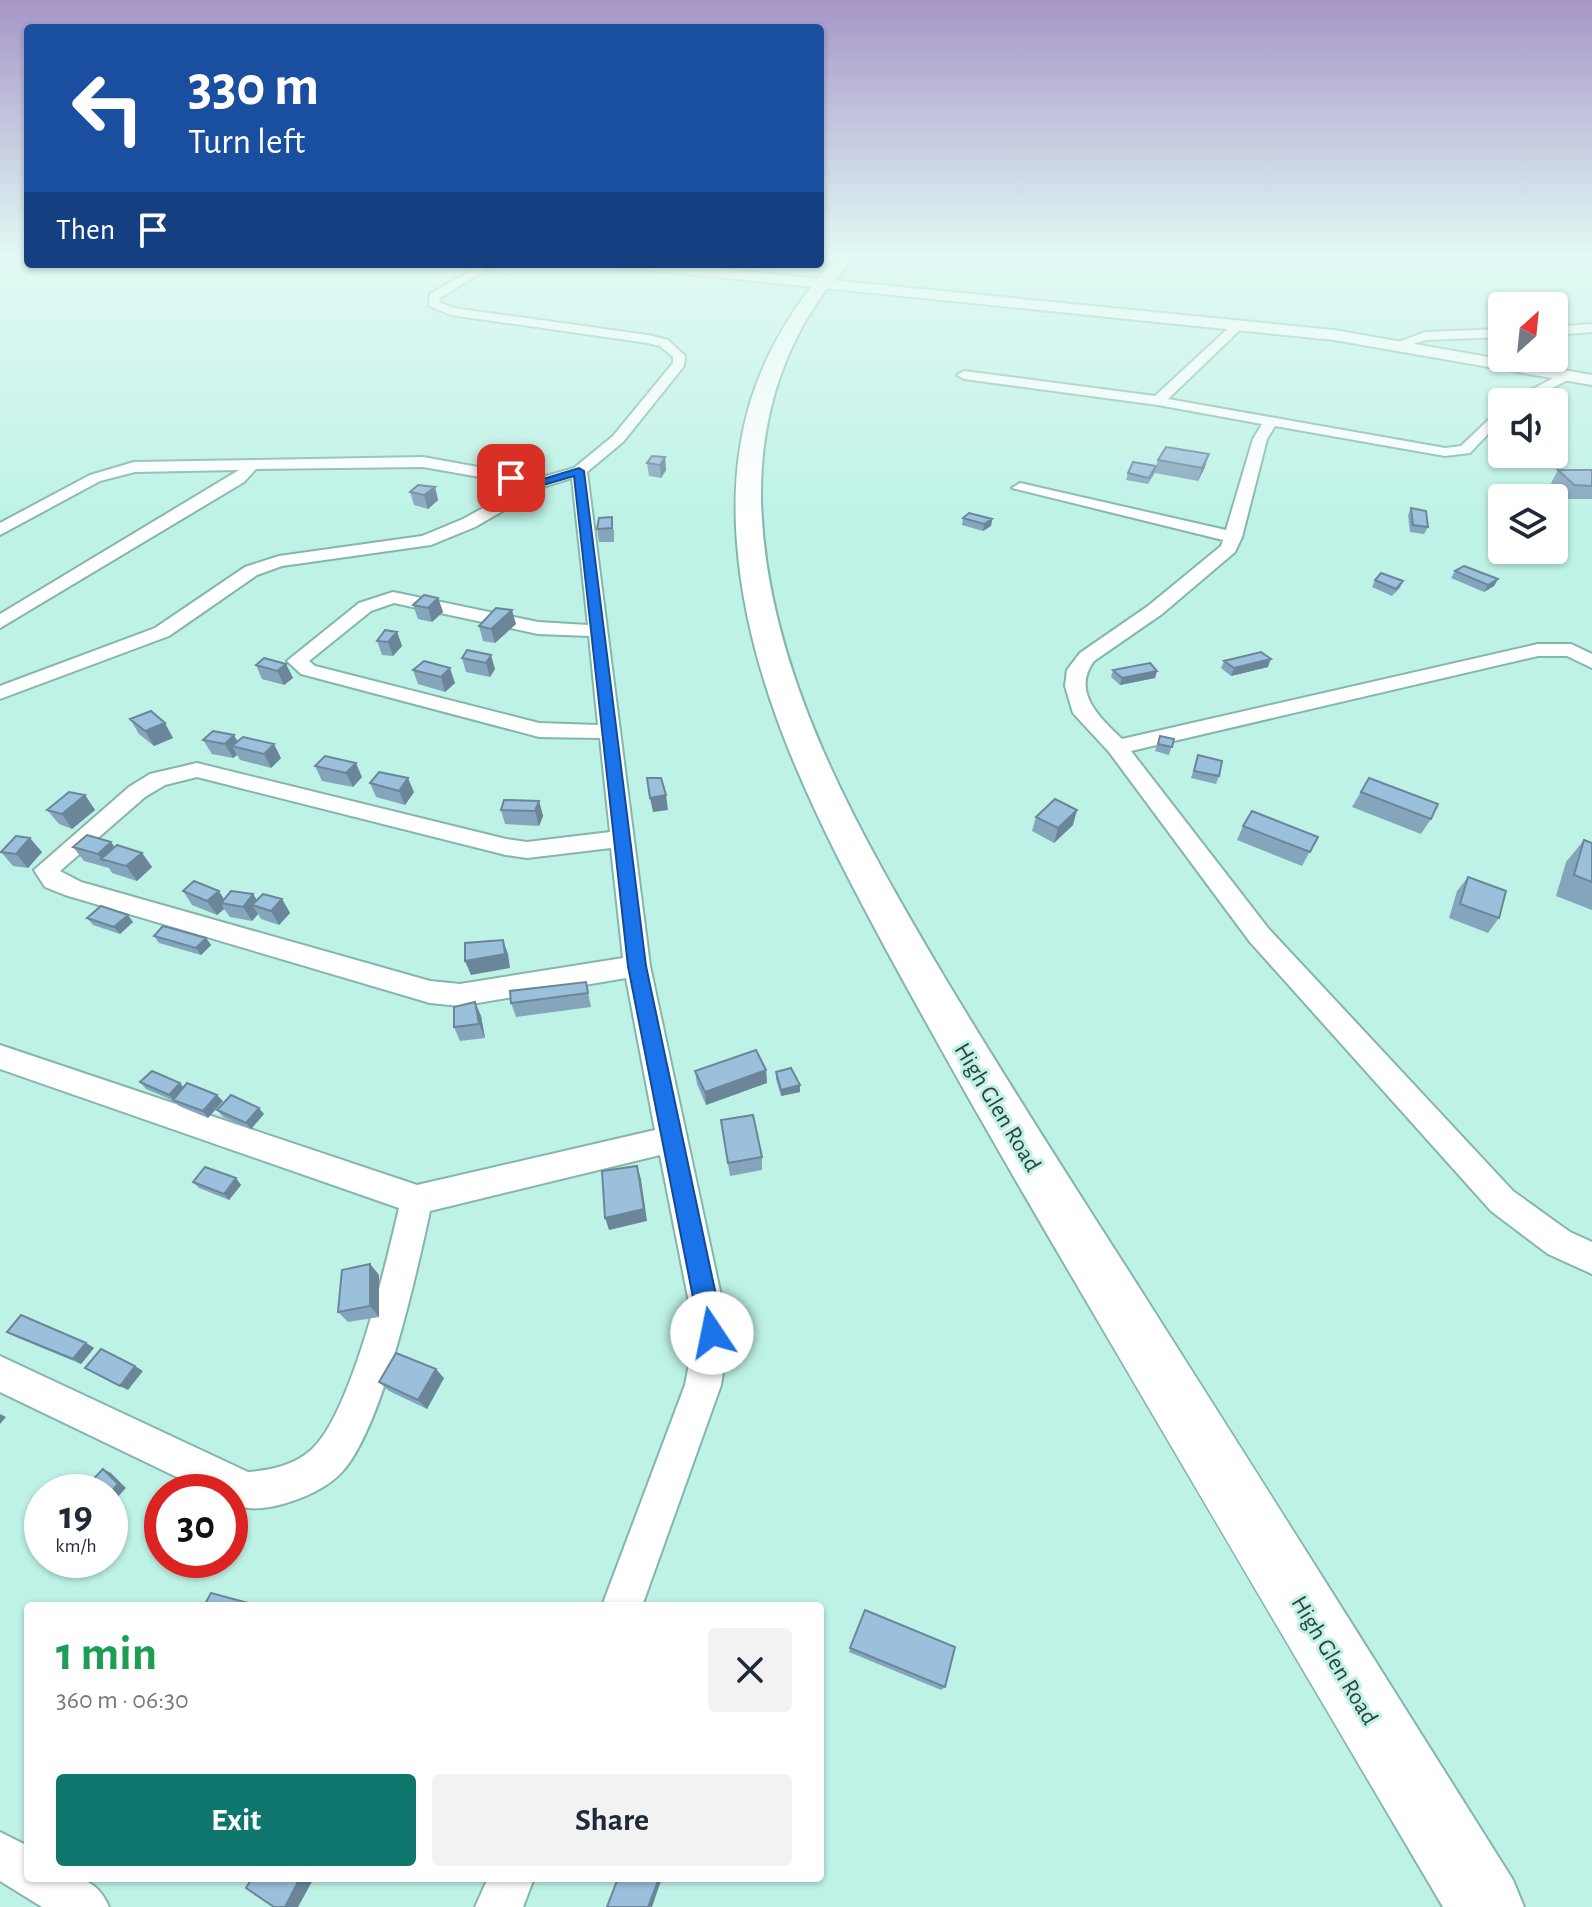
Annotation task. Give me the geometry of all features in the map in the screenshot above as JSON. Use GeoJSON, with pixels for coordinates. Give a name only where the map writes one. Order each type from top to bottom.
{"type":"FeatureCollection","features":[{"type":"Feature","properties":{"kind":"main road","name":"High Glen Road"},"geometry":{"type":"LineString","coordinates":[[781,343],[755,426],[748,513],[757,590],[771,649],[819,785],[965,1054],[1486,1907]]}},
{"type":"Feature","properties":{"kind":"street"},"geometry":{"type":"LineString","coordinates":[[0,693],[162,632],[251,571],[279,561],[425,541],[469,523],[540,483],[579,471],[618,439],[679,363],[679,356],[664,343]]}},
{"type":"Feature","properties":{"kind":"street"},"geometry":{"type":"LineString","coordinates":[[1158,401],[1220,343]]}},
{"type":"Feature","properties":{"kind":"street"},"geometry":{"type":"LineString","coordinates":[[1391,343],[1592,380]]}},
{"type":"Feature","properties":{"kind":"street"},"geometry":{"type":"LineString","coordinates":[[964,375],[1158,401],[1445,452],[1465,450],[1488,426]]}},
{"type":"Feature","properties":{"kind":"street"},"geometry":{"type":"LineString","coordinates":[[1544,388],[1570,375]]}},
{"type":"Feature","properties":{"kind":"street"},"geometry":{"type":"LineString","coordinates":[[1271,421],[1260,439],[1229,548],[1155,610],[1087,657],[1077,670],[1075,686],[1083,713],[1117,747],[1259,935],[1502,1201],[1559,1243],[1592,1258]]}},
{"type":"Feature","properties":{"kind":"street"},"geometry":{"type":"LineString","coordinates":[[0,530],[95,478],[134,467],[423,462],[540,483]]}},
{"type":"Feature","properties":{"kind":"street"},"geometry":{"type":"LineString","coordinates":[[0,622],[239,479],[252,465]]}},
{"type":"Feature","properties":{"kind":"street"},"geometry":{"type":"LineString","coordinates":[[579,471],[637,966],[712,1333],[703,1385],[623,1602]]}},
{"type":"Feature","properties":{"kind":"street"},"geometry":{"type":"LineString","coordinates":[[1020,488],[1234,537]]}},
{"type":"Feature","properties":{"kind":"street"},"geometry":{"type":"LineString","coordinates":[[598,631],[538,628],[393,597],[365,607],[297,661],[308,670],[539,730],[609,732]]}},
{"type":"Feature","properties":{"kind":"street"},"geometry":{"type":"LineString","coordinates":[[1117,747],[1538,650],[1571,650],[1592,662]]}},
{"type":"Feature","properties":{"kind":"street"},"geometry":{"type":"LineString","coordinates":[[622,839],[527,850],[506,847],[197,770],[158,779],[137,792],[46,870],[54,881],[74,889],[430,992],[460,995],[637,966]]}},
{"type":"Feature","properties":{"kind":"street"},"geometry":{"type":"LineString","coordinates":[[0,1057],[417,1200],[672,1139]]}},
{"type":"Feature","properties":{"kind":"street"},"geometry":{"type":"LineString","coordinates":[[0,1374],[247,1491],[273,1489],[299,1480],[327,1461],[349,1428],[395,1299],[417,1200]]}},
{"type":"Feature","properties":{"kind":"street"},"geometry":{"type":"LineString","coordinates":[[0,1855],[24,1870]]}},
{"type":"Feature","properties":{"kind":"street"},"geometry":{"type":"LineString","coordinates":[[44,1882],[85,1907]]}},
{"type":"Feature","properties":{"kind":"street"},"geometry":{"type":"LineString","coordinates":[[499,1907],[509,1882]]}},
{"type":"Feature","properties":{"kind":"building"},"geometry":{"type":"Polygon","coordinates":[[[1166,447],[1209,454],[1202,468],[1158,460],[1166,447]]]}},
{"type":"Feature","properties":{"kind":"building"},"geometry":{"type":"Polygon","coordinates":[[[652,456],[665,457],[660,465],[647,463],[652,456]]]}},
{"type":"Feature","properties":{"kind":"building"},"geometry":{"type":"Polygon","coordinates":[[[1133,462],[1156,466],[1149,478],[1128,473],[1133,462]]]}},
{"type":"Feature","properties":{"kind":"building"},"geometry":{"type":"Polygon","coordinates":[[[1558,470],[1592,470],[1592,486],[1574,485],[1558,470]]]}},
{"type":"Feature","properties":{"kind":"building"},"geometry":{"type":"Polygon","coordinates":[[[418,485],[435,487],[424,495],[410,492],[418,485]]]}},
{"type":"Feature","properties":{"kind":"building"},"geometry":{"type":"Polygon","coordinates":[[[1411,508],[1426,511],[1428,527],[1413,525],[1411,508]]]}},
{"type":"Feature","properties":{"kind":"building"},"geometry":{"type":"Polygon","coordinates":[[[969,513],[992,519],[984,524],[963,518],[969,513]]]}},
{"type":"Feature","properties":{"kind":"building"},"geometry":{"type":"Polygon","coordinates":[[[612,517],[612,528],[597,529],[599,518],[612,517]]]}},
{"type":"Feature","properties":{"kind":"building"},"geometry":{"type":"Polygon","coordinates":[[[1464,566],[1498,579],[1488,585],[1455,571],[1464,566]]]}},
{"type":"Feature","properties":{"kind":"building"},"geometry":{"type":"Polygon","coordinates":[[[1381,573],[1403,581],[1396,589],[1375,580],[1381,573]]]}},
{"type":"Feature","properties":{"kind":"building"},"geometry":{"type":"Polygon","coordinates":[[[424,595],[438,598],[428,608],[413,605],[424,595]]]}},
{"type":"Feature","properties":{"kind":"building"},"geometry":{"type":"Polygon","coordinates":[[[496,608],[512,610],[491,629],[479,626],[496,608]]]}},
{"type":"Feature","properties":{"kind":"building"},"geometry":{"type":"Polygon","coordinates":[[[385,630],[397,632],[388,642],[377,641],[385,630]]]}},
{"type":"Feature","properties":{"kind":"building"},"geometry":{"type":"Polygon","coordinates":[[[467,650],[491,655],[486,663],[462,658],[467,650]]]}},
{"type":"Feature","properties":{"kind":"building"},"geometry":{"type":"Polygon","coordinates":[[[1261,652],[1271,659],[1234,668],[1224,661],[1261,652]]]}},
{"type":"Feature","properties":{"kind":"building"},"geometry":{"type":"Polygon","coordinates":[[[264,658],[286,664],[277,671],[256,665],[264,658]]]}},
{"type":"Feature","properties":{"kind":"building"},"geometry":{"type":"Polygon","coordinates":[[[424,661],[450,668],[441,677],[413,670],[424,661]]]}},
{"type":"Feature","properties":{"kind":"building"},"geometry":{"type":"Polygon","coordinates":[[[1150,663],[1157,671],[1122,678],[1113,670],[1150,663]]]}},
{"type":"Feature","properties":{"kind":"building"},"geometry":{"type":"Polygon","coordinates":[[[151,711],[165,723],[145,731],[130,719],[151,711]]]}},
{"type":"Feature","properties":{"kind":"building"},"geometry":{"type":"Polygon","coordinates":[[[213,731],[234,735],[225,744],[203,740],[213,731]]]}},
{"type":"Feature","properties":{"kind":"building"},"geometry":{"type":"Polygon","coordinates":[[[1160,736],[1174,739],[1172,747],[1158,744],[1160,736]]]}},
{"type":"Feature","properties":{"kind":"building"},"geometry":{"type":"Polygon","coordinates":[[[243,737],[274,744],[264,754],[232,746],[243,737]]]}},
{"type":"Feature","properties":{"kind":"building"},"geometry":{"type":"Polygon","coordinates":[[[1198,755],[1222,761],[1219,776],[1194,771],[1198,755]]]}},
{"type":"Feature","properties":{"kind":"building"},"geometry":{"type":"Polygon","coordinates":[[[325,756],[356,763],[346,773],[315,766],[325,756]]]}},
{"type":"Feature","properties":{"kind":"building"},"geometry":{"type":"Polygon","coordinates":[[[379,772],[408,778],[399,791],[370,783],[379,772]]]}},
{"type":"Feature","properties":{"kind":"building"},"geometry":{"type":"Polygon","coordinates":[[[647,778],[661,778],[666,795],[650,798],[647,778]]]}},
{"type":"Feature","properties":{"kind":"building"},"geometry":{"type":"Polygon","coordinates":[[[1369,778],[1438,804],[1431,819],[1361,792],[1369,778]]]}},
{"type":"Feature","properties":{"kind":"building"},"geometry":{"type":"Polygon","coordinates":[[[69,792],[85,795],[62,814],[47,810],[69,792]]]}},
{"type":"Feature","properties":{"kind":"building"},"geometry":{"type":"Polygon","coordinates":[[[1055,799],[1077,810],[1058,828],[1036,817],[1055,799]]]}},
{"type":"Feature","properties":{"kind":"building"},"geometry":{"type":"Polygon","coordinates":[[[504,800],[539,801],[535,811],[501,810],[504,800]]]}},
{"type":"Feature","properties":{"kind":"building"},"geometry":{"type":"Polygon","coordinates":[[[1252,811],[1318,837],[1310,852],[1243,826],[1252,811]]]}},
{"type":"Feature","properties":{"kind":"building"},"geometry":{"type":"Polygon","coordinates":[[[87,835],[111,842],[98,854],[73,847],[87,835]]]}},
{"type":"Feature","properties":{"kind":"building"},"geometry":{"type":"Polygon","coordinates":[[[16,836],[30,838],[16,854],[1,852],[16,836]]]}},
{"type":"Feature","properties":{"kind":"building"},"geometry":{"type":"Polygon","coordinates":[[[1584,840],[1592,843],[1592,882],[1574,875],[1584,840]]]}},
{"type":"Feature","properties":{"kind":"building"},"geometry":{"type":"Polygon","coordinates":[[[117,845],[142,853],[126,866],[101,859],[117,845]]]}},
{"type":"Feature","properties":{"kind":"building"},"geometry":{"type":"Polygon","coordinates":[[[1468,877],[1506,891],[1499,918],[1460,904],[1468,877]]]}},
{"type":"Feature","properties":{"kind":"building"},"geometry":{"type":"Polygon","coordinates":[[[194,881],[219,891],[207,901],[183,891],[194,881]]]}},
{"type":"Feature","properties":{"kind":"building"},"geometry":{"type":"Polygon","coordinates":[[[231,891],[253,894],[243,907],[221,903],[231,891]]]}},
{"type":"Feature","properties":{"kind":"building"},"geometry":{"type":"Polygon","coordinates":[[[263,894],[282,899],[271,911],[252,905],[263,894]]]}},
{"type":"Feature","properties":{"kind":"building"},"geometry":{"type":"Polygon","coordinates":[[[101,906],[128,915],[114,927],[87,918],[101,906]]]}},
{"type":"Feature","properties":{"kind":"building"},"geometry":{"type":"Polygon","coordinates":[[[163,926],[206,938],[196,948],[154,936],[163,926]]]}},
{"type":"Feature","properties":{"kind":"building"},"geometry":{"type":"Polygon","coordinates":[[[503,940],[505,954],[465,961],[465,943],[503,940]]]}},
{"type":"Feature","properties":{"kind":"building"},"geometry":{"type":"Polygon","coordinates":[[[586,982],[588,993],[511,1003],[510,991],[586,982]]]}},
{"type":"Feature","properties":{"kind":"building"},"geometry":{"type":"Polygon","coordinates":[[[475,1002],[479,1024],[454,1027],[454,1007],[475,1002]]]}},
{"type":"Feature","properties":{"kind":"building"},"geometry":{"type":"Polygon","coordinates":[[[756,1050],[766,1070],[705,1092],[695,1071],[756,1050]]]}},
{"type":"Feature","properties":{"kind":"building"},"geometry":{"type":"Polygon","coordinates":[[[791,1068],[800,1085],[781,1090],[776,1072],[791,1068]]]}},
{"type":"Feature","properties":{"kind":"building"},"geometry":{"type":"Polygon","coordinates":[[[152,1071],[180,1083],[169,1095],[140,1082],[152,1071]]]}},
{"type":"Feature","properties":{"kind":"building"},"geometry":{"type":"Polygon","coordinates":[[[187,1083],[217,1095],[203,1111],[173,1100],[187,1083]]]}},
{"type":"Feature","properties":{"kind":"building"},"geometry":{"type":"Polygon","coordinates":[[[231,1095],[259,1108],[246,1123],[217,1110],[231,1095]]]}},
{"type":"Feature","properties":{"kind":"building"},"geometry":{"type":"Polygon","coordinates":[[[753,1115],[762,1157],[728,1163],[721,1120],[753,1115]]]}},
{"type":"Feature","properties":{"kind":"building"},"geometry":{"type":"Polygon","coordinates":[[[637,1166],[644,1209],[605,1218],[602,1171],[637,1166]]]}},
{"type":"Feature","properties":{"kind":"building"},"geometry":{"type":"Polygon","coordinates":[[[205,1167],[236,1178],[224,1194],[193,1182],[205,1167]]]}},
{"type":"Feature","properties":{"kind":"building"},"geometry":{"type":"Polygon","coordinates":[[[370,1264],[370,1306],[338,1312],[342,1270],[370,1264]]]}},
{"type":"Feature","properties":{"kind":"building"},"geometry":{"type":"Polygon","coordinates":[[[21,1315],[86,1343],[73,1359],[7,1332],[21,1315]]]}},
{"type":"Feature","properties":{"kind":"building"},"geometry":{"type":"Polygon","coordinates":[[[101,1349],[135,1366],[120,1386],[85,1368],[101,1349]]]}},
{"type":"Feature","properties":{"kind":"building"},"geometry":{"type":"Polygon","coordinates":[[[396,1353],[436,1369],[418,1400],[379,1382],[396,1353]]]}},
{"type":"Feature","properties":{"kind":"building"},"geometry":{"type":"Polygon","coordinates":[[[211,1593],[244,1602],[206,1602],[211,1593]]]}},
{"type":"Feature","properties":{"kind":"building"},"geometry":{"type":"Polygon","coordinates":[[[865,1610],[955,1647],[945,1687],[850,1648],[865,1610]]]}},
{"type":"Feature","properties":{"kind":"building"},"geometry":{"type":"Polygon","coordinates":[[[250,1882],[298,1882],[285,1907],[274,1907],[246,1888],[250,1882]]]}},
{"type":"Feature","properties":{"kind":"building"},"geometry":{"type":"Polygon","coordinates":[[[616,1882],[657,1882],[648,1907],[607,1907],[616,1882]]]}},
{"type":"Feature","properties":{"kind":"route"},"geometry":{"type":"LineString","coordinates":[[511,478],[540,483],[579,471],[637,966],[712,1333]]}}]}
